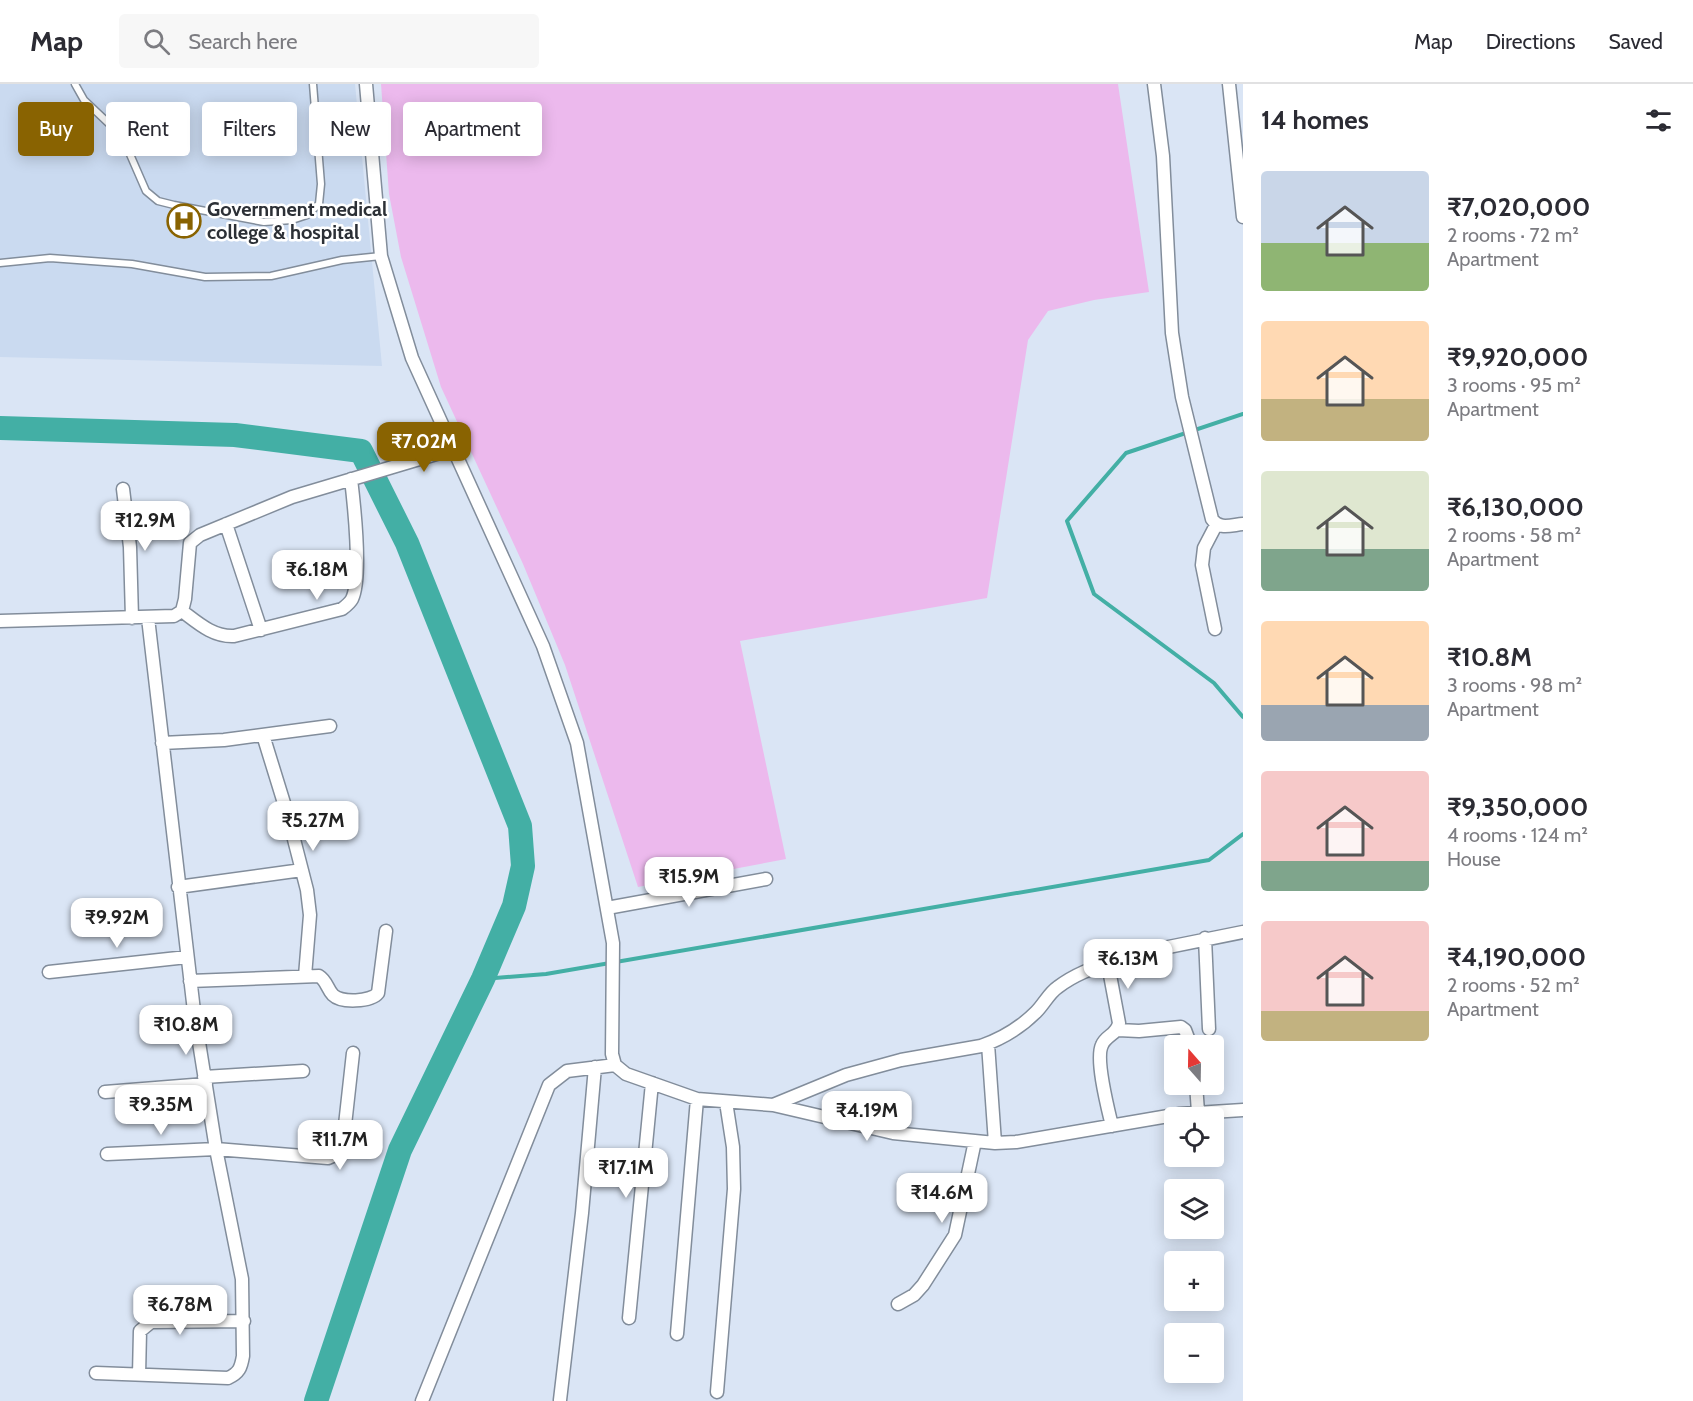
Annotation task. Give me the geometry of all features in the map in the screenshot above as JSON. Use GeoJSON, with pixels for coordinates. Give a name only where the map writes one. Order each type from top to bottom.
{"type":"FeatureCollection","features":[{"type":"Feature","properties":{"kind":"street"},"geometry":{"type":"LineString","coordinates":[[366,84],[381,256],[412,358],[543,646],[577,743],[613,943],[612,1054],[615,1065],[626,1074],[697,1099],[773,1106],[893,1134],[975,1142],[1016,1142],[1164,1118]]}},
{"type":"Feature","properties":{"kind":"street"},"geometry":{"type":"LineString","coordinates":[[1154,84],[1163,156],[1172,333],[1209,512],[1216,525]]}},
{"type":"Feature","properties":{"kind":"street"},"geometry":{"type":"LineString","coordinates":[[1229,84],[1243,217]]}},
{"type":"Feature","properties":{"kind":"street"},"geometry":{"type":"LineString","coordinates":[[0,621],[174,616],[182,611],[185,599],[190,543],[200,535],[292,498],[453,449]]}},
{"type":"Feature","properties":{"kind":"street"},"geometry":{"type":"LineString","coordinates":[[182,611],[212,632],[224,637],[342,609],[351,602],[355,586],[356,477]]}},
{"type":"Feature","properties":{"kind":"street"},"geometry":{"type":"LineString","coordinates":[[123,489],[130,547],[132,618]]}},
{"type":"Feature","properties":{"kind":"street"},"geometry":{"type":"LineString","coordinates":[[226,524],[261,630]]}},
{"type":"Feature","properties":{"kind":"street"},"geometry":{"type":"LineString","coordinates":[[1216,525],[1243,524]]}},
{"type":"Feature","properties":{"kind":"street"},"geometry":{"type":"LineString","coordinates":[[1215,629],[1202,565],[1204,548],[1216,525]]}},
{"type":"Feature","properties":{"kind":"street"},"geometry":{"type":"LineString","coordinates":[[96,1373],[219,1378],[236,1374],[241,1368],[243,1356],[242,1279],[216,1149],[190,981],[148,618]]}},
{"type":"Feature","properties":{"kind":"street"},"geometry":{"type":"LineString","coordinates":[[162,743],[224,740],[330,726]]}},
{"type":"Feature","properties":{"kind":"street"},"geometry":{"type":"LineString","coordinates":[[263,735],[302,870],[310,906],[305,976]]}},
{"type":"Feature","properties":{"kind":"street"},"geometry":{"type":"LineString","coordinates":[[178,886],[302,870]]}},
{"type":"Feature","properties":{"kind":"street"},"geometry":{"type":"LineString","coordinates":[[607,908],[766,879]]}},
{"type":"Feature","properties":{"kind":"street"},"geometry":{"type":"LineString","coordinates":[[190,981],[305,976],[323,979],[333,995],[338,998],[366,1001],[374,999],[381,982],[386,931]]}},
{"type":"Feature","properties":{"kind":"street"},"geometry":{"type":"LineString","coordinates":[[773,1106],[846,1074],[900,1060],[987,1044],[1022,1024],[1037,1011],[1058,986],[1081,972],[1124,956],[1243,932]]}},
{"type":"Feature","properties":{"kind":"street"},"geometry":{"type":"LineString","coordinates":[[1205,938],[1209,1029]]}},
{"type":"Feature","properties":{"kind":"street"},"geometry":{"type":"LineString","coordinates":[[49,972],[187,957]]}},
{"type":"Feature","properties":{"kind":"street"},"geometry":{"type":"LineString","coordinates":[[1112,1126],[1102,1075],[1101,1048],[1103,1043],[1118,1030],[1119,1023],[1110,975],[1113,961]]}},
{"type":"Feature","properties":{"kind":"street"},"geometry":{"type":"LineString","coordinates":[[1118,1030],[1139,1031],[1180,1027],[1185,1030],[1187,1035]]}},
{"type":"Feature","properties":{"kind":"street"},"geometry":{"type":"LineString","coordinates":[[987,1044],[995,1143]]}},
{"type":"Feature","properties":{"kind":"street"},"geometry":{"type":"LineString","coordinates":[[107,1154],[216,1149],[301,1157],[337,1156],[342,1152],[353,1053]]}},
{"type":"Feature","properties":{"kind":"street"},"geometry":{"type":"LineString","coordinates":[[422,1401],[549,1085],[567,1071],[615,1065]]}},
{"type":"Feature","properties":{"kind":"street"},"geometry":{"type":"LineString","coordinates":[[560,1400],[582,1213],[595,1067]]}},
{"type":"Feature","properties":{"kind":"street"},"geometry":{"type":"LineString","coordinates":[[105,1092],[303,1071]]}},
{"type":"Feature","properties":{"kind":"street"},"geometry":{"type":"LineString","coordinates":[[629,1318],[652,1083]]}},
{"type":"Feature","properties":{"kind":"street"},"geometry":{"type":"LineString","coordinates":[[676,1334],[697,1099]]}},
{"type":"Feature","properties":{"kind":"street"},"geometry":{"type":"LineString","coordinates":[[717,1392],[734,1189],[733,1147],[726,1102]]}},
{"type":"Feature","properties":{"kind":"street"},"geometry":{"type":"LineString","coordinates":[[1224,1111],[1243,1110]]}},
{"type":"Feature","properties":{"kind":"street"},"geometry":{"type":"LineString","coordinates":[[897,1304],[914,1294],[923,1285],[956,1235],[975,1142]]}},
{"type":"Feature","properties":{"kind":"street"},"geometry":{"type":"LineString","coordinates":[[139,1375],[140,1331],[151,1322],[244,1321]]}},
{"type":"Feature","properties":{"kind":"lane"},"geometry":{"type":"LineString","coordinates":[[75,84],[84,100],[122,136],[146,191],[152,198],[174,205],[264,222],[281,222],[307,215],[319,204],[321,184],[313,84]]}},
{"type":"Feature","properties":{"kind":"lane"},"geometry":{"type":"LineString","coordinates":[[0,263],[50,258],[132,264],[205,277],[271,276],[342,260],[381,256]]}},
{"type":"Feature","properties":{"kind":"shaded area","name":"Government medical college & hospital"},"geometry":{"type":"Polygon","coordinates":[[[0,84],[355,84],[357,102],[309,102],[309,156],[362,156],[382,366],[0,357],[0,84]]]}},
{"type":"Feature","properties":{"kind":"shaded area"},"geometry":{"type":"Polygon","coordinates":[[[381,84],[1118,84],[1149,292],[1094,300],[1048,311],[1028,340],[987,598],[740,641],[786,859],[638,887],[565,665],[523,564],[441,387],[401,257],[389,194],[386,156],[391,156],[391,102],[382,102],[381,84]]]}},
{"type":"Feature","properties":{"kind":"waterway"},"geometry":{"type":"LineString","coordinates":[[1243,414],[1126,453],[1067,521],[1094,594],[1214,683],[1243,717]]}},
{"type":"Feature","properties":{"kind":"waterway"},"geometry":{"type":"LineString","coordinates":[[0,428],[235,435],[361,451],[407,543],[520,826],[523,866],[514,906],[483,979],[400,1150],[316,1401]]}},
{"type":"Feature","properties":{"kind":"waterway"},"geometry":{"type":"LineString","coordinates":[[483,979],[546,974],[1209,860],[1243,834]]}},
{"type":"Feature","properties":{"kind":"place","name":"Government medical college & hospital"},"geometry":{"type":"Point","coordinates":[184,221]}}]}
